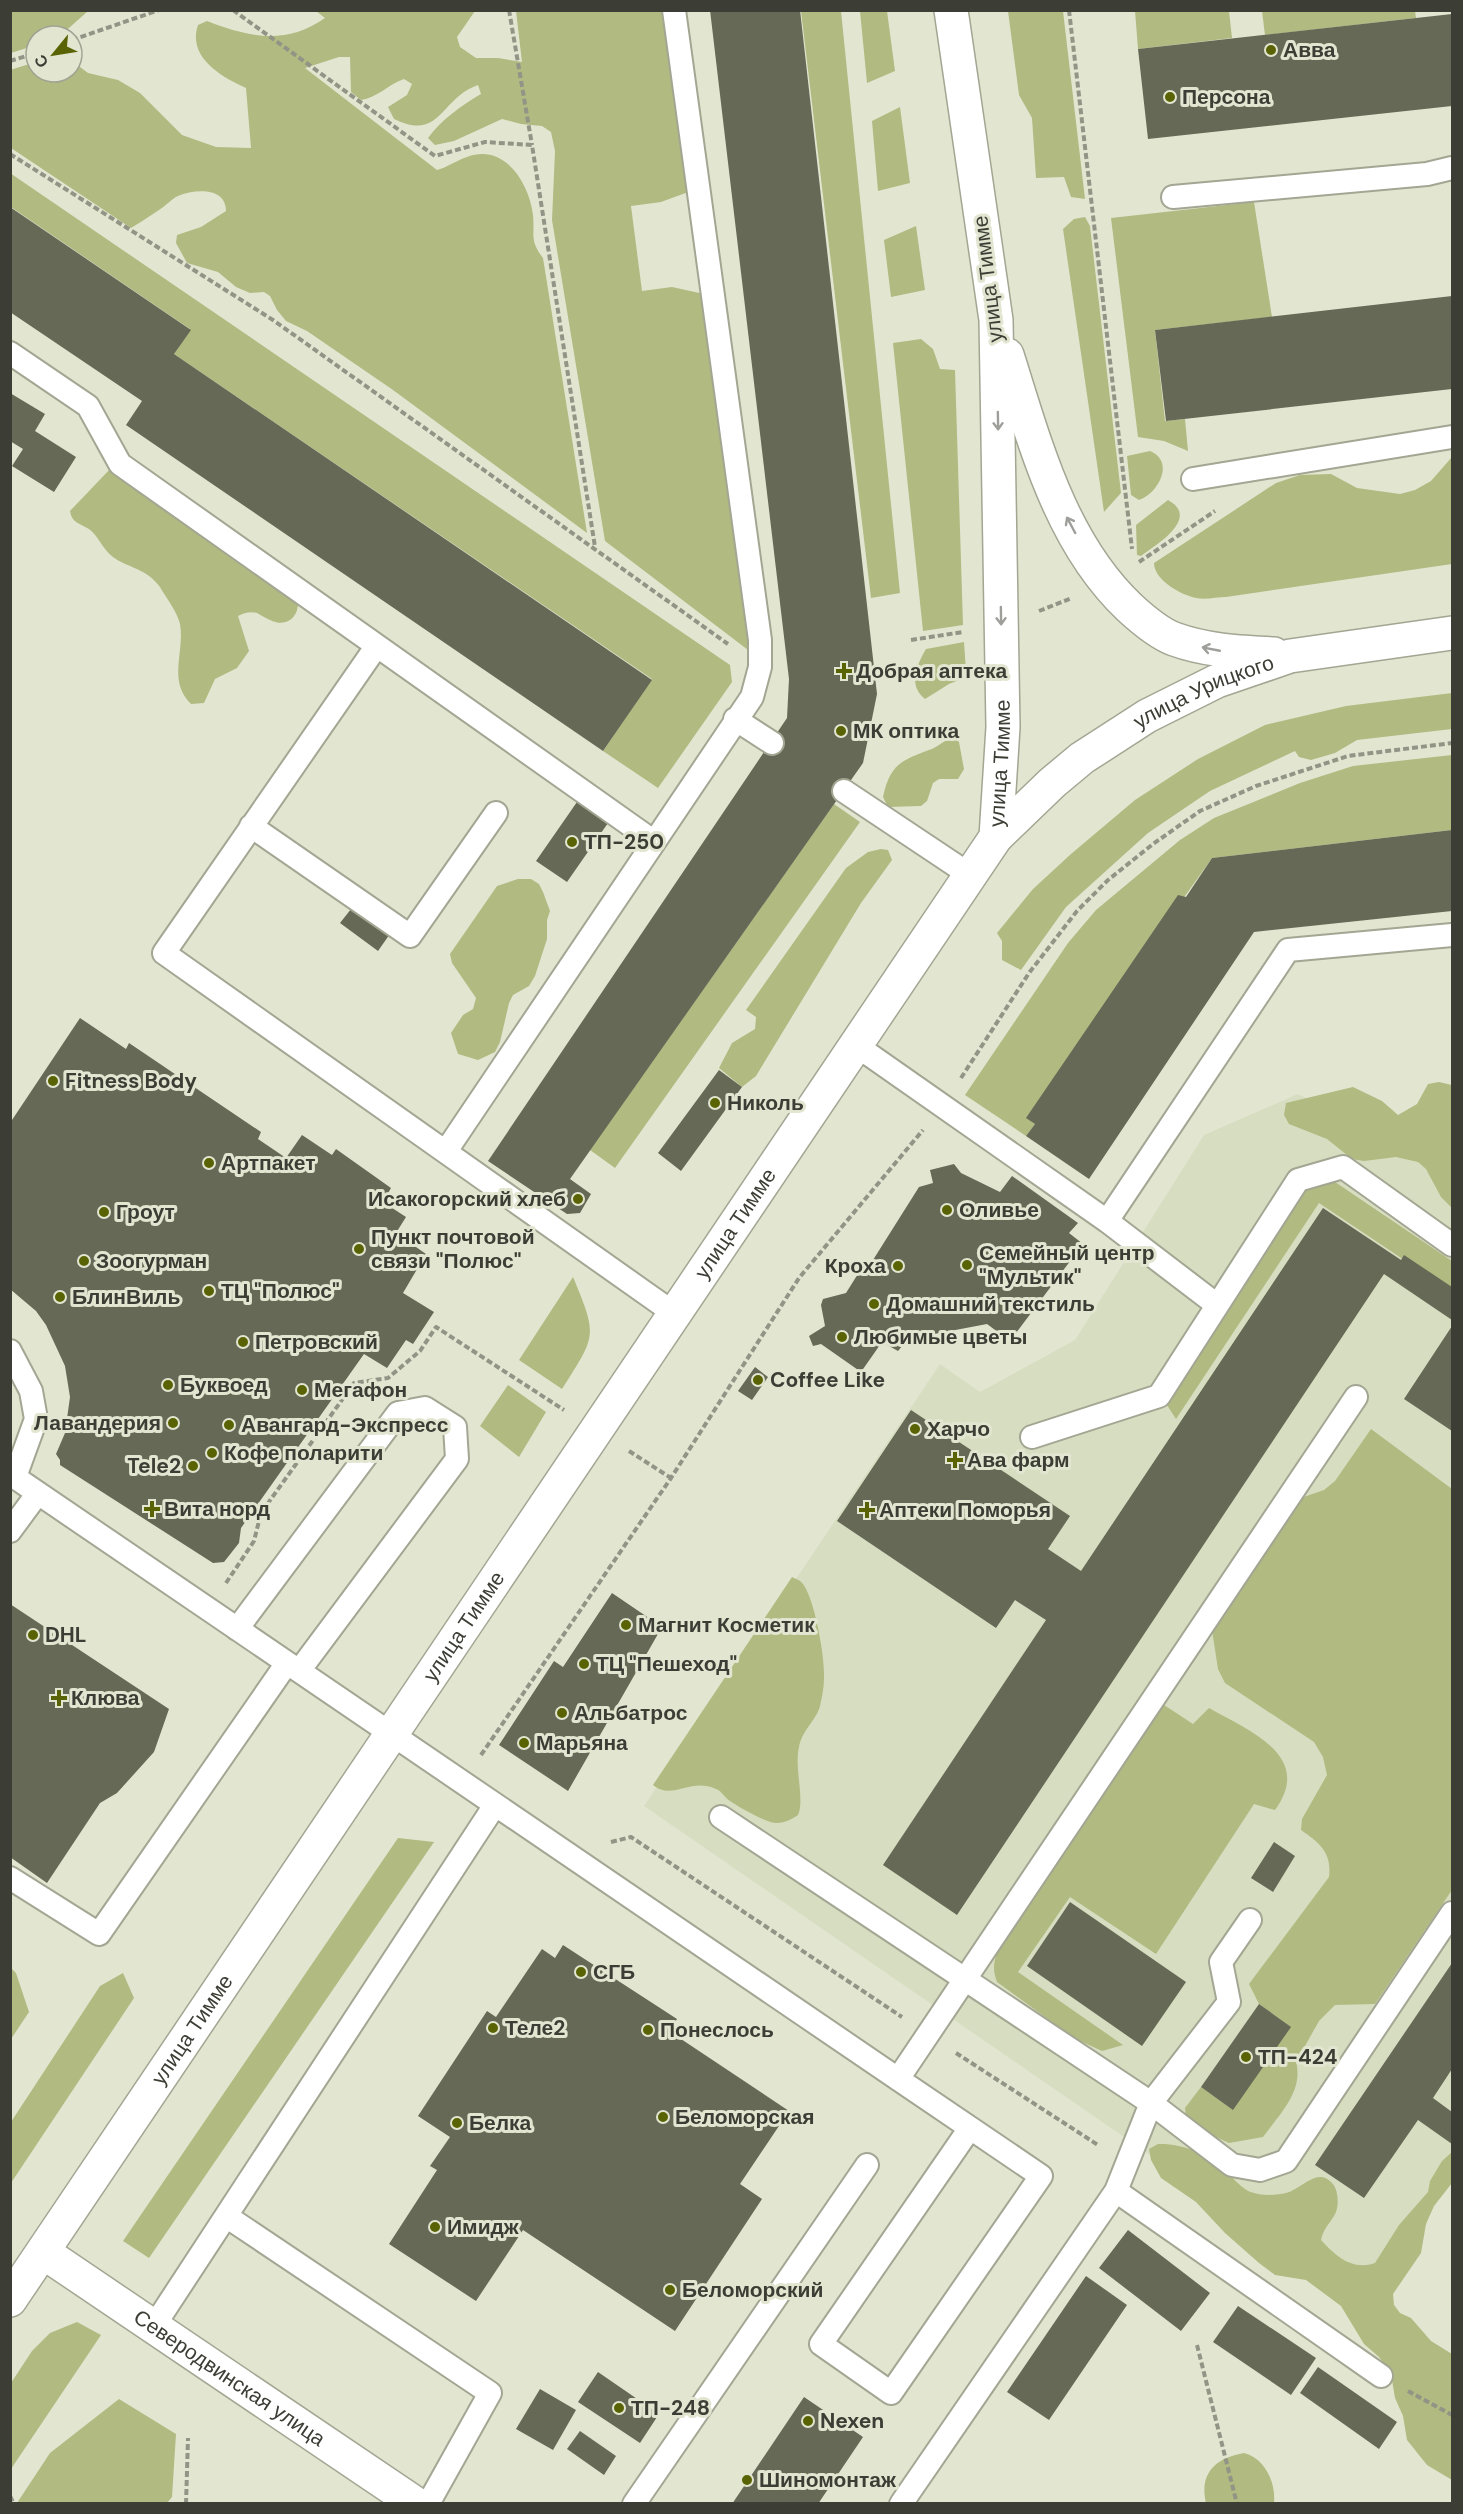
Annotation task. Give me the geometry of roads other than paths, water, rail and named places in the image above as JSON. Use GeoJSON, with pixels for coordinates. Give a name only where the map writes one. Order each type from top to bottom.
{"type":"FeatureCollection","features":[{"type":"Feature","properties":{"kind":"main road","name":"улица Тимме"},"geometry":{"type":"LineString","coordinates":[[10,2300],[996,837],[1003,727],[996,320],[951,10]]}},
{"type":"Feature","properties":{"kind":"main road"},"geometry":{"type":"LineString","coordinates":[[996,320],[1041,461],[1054,493],[1105,582],[1139,616],[1172,639],[1214,650],[1290,656]]}},
{"type":"Feature","properties":{"kind":"main road","name":"улица Урицкого"},"geometry":{"type":"LineString","coordinates":[[996,837],[1052,783],[1082,758],[1147,716],[1217,681],[1290,656],[1452,633]]}},
{"type":"Feature","properties":{"kind":"main road","name":"Северодвинская улица"},"geometry":{"type":"LineString","coordinates":[[43,2252],[417,2503]]}},
{"type":"Feature","properties":{"kind":"lane"},"geometry":{"type":"LineString","coordinates":[[446,1151],[735,719],[752,697],[760,667],[758,628],[674,10]]}},
{"type":"Feature","properties":{"kind":"lane"},"geometry":{"type":"LineString","coordinates":[[1173,197],[1427,174],[1452,168]]}},
{"type":"Feature","properties":{"kind":"lane"},"geometry":{"type":"LineString","coordinates":[[10,353],[88,406],[120,464],[653,841]]}},
{"type":"Feature","properties":{"kind":"lane"},"geometry":{"type":"LineString","coordinates":[[1192,479],[1452,437]]}},
{"type":"Feature","properties":{"kind":"lane"},"geometry":{"type":"LineString","coordinates":[[376,647],[164,952],[675,1314]]}},
{"type":"Feature","properties":{"kind":"lane"},"geometry":{"type":"LineString","coordinates":[[735,719],[772,744]]}},
{"type":"Feature","properties":{"kind":"lane"},"geometry":{"type":"LineString","coordinates":[[844,791],[970,875]]}},
{"type":"Feature","properties":{"kind":"lane"},"geometry":{"type":"LineString","coordinates":[[252,826],[410,936],[496,813]]}},
{"type":"Feature","properties":{"kind":"lane"},"geometry":{"type":"LineString","coordinates":[[1107,1221],[1288,950],[1452,935]]}},
{"type":"Feature","properties":{"kind":"lane"},"geometry":{"type":"LineString","coordinates":[[857,1046],[1107,1221],[1217,1305]]}},
{"type":"Feature","properties":{"kind":"lane"},"geometry":{"type":"LineString","coordinates":[[1032,1437],[1159,1396],[1298,1180],[1343,1167],[1452,1245]]}},
{"type":"Feature","properties":{"kind":"lane"},"geometry":{"type":"LineString","coordinates":[[10,1351],[31,1391],[36,1419],[13,1476],[1041,2176],[891,2393],[821,2344],[970,2128]]}},
{"type":"Feature","properties":{"kind":"lane"},"geometry":{"type":"LineString","coordinates":[[898,2079],[1356,1397]]}},
{"type":"Feature","properties":{"kind":"lane"},"geometry":{"type":"LineString","coordinates":[[10,1878],[99,1934],[293,1667],[458,1459],[454,1427],[425,1408],[398,1413],[237,1629]]}},
{"type":"Feature","properties":{"kind":"lane"},"geometry":{"type":"LineString","coordinates":[[10,1531],[38,1493]]}},
{"type":"Feature","properties":{"kind":"lane"},"geometry":{"type":"LineString","coordinates":[[154,2326],[226,2216],[487,1799]]}},
{"type":"Feature","properties":{"kind":"lane"},"geometry":{"type":"LineString","coordinates":[[721,1817],[1151,2103],[1232,2165],[1260,2170],[1286,2161],[1452,1912]]}},
{"type":"Feature","properties":{"kind":"lane"},"geometry":{"type":"LineString","coordinates":[[901,2504],[1116,2191],[1151,2103],[1229,2002],[1221,1962],[1250,1920]]}},
{"type":"Feature","properties":{"kind":"lane"},"geometry":{"type":"LineString","coordinates":[[634,2504],[867,2165]]}},
{"type":"Feature","properties":{"kind":"lane"},"geometry":{"type":"LineString","coordinates":[[1116,2191],[1381,2376]]}},
{"type":"Feature","properties":{"kind":"lane"},"geometry":{"type":"LineString","coordinates":[[226,2216],[490,2393],[417,2503]]}},
{"type":"Feature","properties":{"kind":"place","name":"Авва"},"geometry":{"type":"Point","coordinates":[1271,50]}},
{"type":"Feature","properties":{"kind":"place","name":"Персона"},"geometry":{"type":"Point","coordinates":[1170,97]}},
{"type":"Feature","properties":{"kind":"place","name":"Добрая аптека"},"geometry":{"type":"Point","coordinates":[844,671]}},
{"type":"Feature","properties":{"kind":"place","name":"МК оптика"},"geometry":{"type":"Point","coordinates":[841,731]}},
{"type":"Feature","properties":{"kind":"place","name":"ТП-250"},"geometry":{"type":"Point","coordinates":[572,842]}},
{"type":"Feature","properties":{"kind":"place","name":"Fitness Body"},"geometry":{"type":"Point","coordinates":[53,1081]}},
{"type":"Feature","properties":{"kind":"place","name":"Николь"},"geometry":{"type":"Point","coordinates":[715,1103]}},
{"type":"Feature","properties":{"kind":"place","name":"Артпакет"},"geometry":{"type":"Point","coordinates":[209,1163]}},
{"type":"Feature","properties":{"kind":"place","name":"Исакогорский хлеб"},"geometry":{"type":"Point","coordinates":[578,1199]}},
{"type":"Feature","properties":{"kind":"place","name":"Оливье"},"geometry":{"type":"Point","coordinates":[947,1210]}},
{"type":"Feature","properties":{"kind":"place","name":"Гроут"},"geometry":{"type":"Point","coordinates":[104,1212]}},
{"type":"Feature","properties":{"kind":"place","name":"Пункт почтовой связи \"Полюс\""},"geometry":{"type":"Point","coordinates":[359,1249]}},
{"type":"Feature","properties":{"kind":"place","name":"Зоогурман"},"geometry":{"type":"Point","coordinates":[84,1261]}},
{"type":"Feature","properties":{"kind":"place","name":"Семейный центр \"Мультик\""},"geometry":{"type":"Point","coordinates":[967,1265]}},
{"type":"Feature","properties":{"kind":"place","name":"Кроха"},"geometry":{"type":"Point","coordinates":[898,1266]}},
{"type":"Feature","properties":{"kind":"place","name":"ТЦ \"Полюс\""},"geometry":{"type":"Point","coordinates":[209,1291]}},
{"type":"Feature","properties":{"kind":"place","name":"БлинВиль"},"geometry":{"type":"Point","coordinates":[60,1297]}},
{"type":"Feature","properties":{"kind":"place","name":"Домашний текстиль"},"geometry":{"type":"Point","coordinates":[874,1304]}},
{"type":"Feature","properties":{"kind":"place","name":"Любимые цветы"},"geometry":{"type":"Point","coordinates":[842,1337]}},
{"type":"Feature","properties":{"kind":"place","name":"Петровский"},"geometry":{"type":"Point","coordinates":[243,1342]}},
{"type":"Feature","properties":{"kind":"place","name":"Coffee Like"},"geometry":{"type":"Point","coordinates":[758,1380]}},
{"type":"Feature","properties":{"kind":"place","name":"Буквоед"},"geometry":{"type":"Point","coordinates":[168,1385]}},
{"type":"Feature","properties":{"kind":"place","name":"Мегафон"},"geometry":{"type":"Point","coordinates":[302,1390]}},
{"type":"Feature","properties":{"kind":"place","name":"Лавандерия"},"geometry":{"type":"Point","coordinates":[173,1423]}},
{"type":"Feature","properties":{"kind":"place","name":"Авангард-Экспресс"},"geometry":{"type":"Point","coordinates":[229,1425]}},
{"type":"Feature","properties":{"kind":"place","name":"Харчо"},"geometry":{"type":"Point","coordinates":[915,1429]}},
{"type":"Feature","properties":{"kind":"place","name":"Кофе поларити"},"geometry":{"type":"Point","coordinates":[212,1453]}},
{"type":"Feature","properties":{"kind":"place","name":"Ава фарм"},"geometry":{"type":"Point","coordinates":[955,1460]}},
{"type":"Feature","properties":{"kind":"place","name":"Tele2"},"geometry":{"type":"Point","coordinates":[193,1466]}},
{"type":"Feature","properties":{"kind":"place","name":"Вита норд"},"geometry":{"type":"Point","coordinates":[152,1509]}},
{"type":"Feature","properties":{"kind":"place","name":"Аптеки Поморья"},"geometry":{"type":"Point","coordinates":[867,1510]}},
{"type":"Feature","properties":{"kind":"place","name":"Магнит Косметик"},"geometry":{"type":"Point","coordinates":[626,1625]}},
{"type":"Feature","properties":{"kind":"place","name":"DHL"},"geometry":{"type":"Point","coordinates":[33,1635]}},
{"type":"Feature","properties":{"kind":"place","name":"ТЦ \"Пешеход\""},"geometry":{"type":"Point","coordinates":[584,1664]}},
{"type":"Feature","properties":{"kind":"place","name":"Клюва"},"geometry":{"type":"Point","coordinates":[59,1698]}},
{"type":"Feature","properties":{"kind":"place","name":"Альбатрос"},"geometry":{"type":"Point","coordinates":[562,1713]}},
{"type":"Feature","properties":{"kind":"place","name":"Марьяна"},"geometry":{"type":"Point","coordinates":[524,1743]}},
{"type":"Feature","properties":{"kind":"place","name":"СГБ"},"geometry":{"type":"Point","coordinates":[581,1972]}},
{"type":"Feature","properties":{"kind":"place","name":"Теле2"},"geometry":{"type":"Point","coordinates":[493,2028]}},
{"type":"Feature","properties":{"kind":"place","name":"Понеслось"},"geometry":{"type":"Point","coordinates":[648,2030]}},
{"type":"Feature","properties":{"kind":"place","name":"ТП-424"},"geometry":{"type":"Point","coordinates":[1246,2057]}},
{"type":"Feature","properties":{"kind":"place","name":"Беломорская"},"geometry":{"type":"Point","coordinates":[663,2117]}},
{"type":"Feature","properties":{"kind":"place","name":"Белка"},"geometry":{"type":"Point","coordinates":[457,2123]}},
{"type":"Feature","properties":{"kind":"place","name":"Имидж"},"geometry":{"type":"Point","coordinates":[435,2227]}},
{"type":"Feature","properties":{"kind":"place","name":"Беломорский"},"geometry":{"type":"Point","coordinates":[670,2290]}},
{"type":"Feature","properties":{"kind":"place","name":"ТП-248"},"geometry":{"type":"Point","coordinates":[619,2408]}},
{"type":"Feature","properties":{"kind":"place","name":"Nexen"},"geometry":{"type":"Point","coordinates":[808,2421]}},
{"type":"Feature","properties":{"kind":"place","name":"Шиномонтаж"},"geometry":{"type":"Point","coordinates":[747,2480]}}]}
